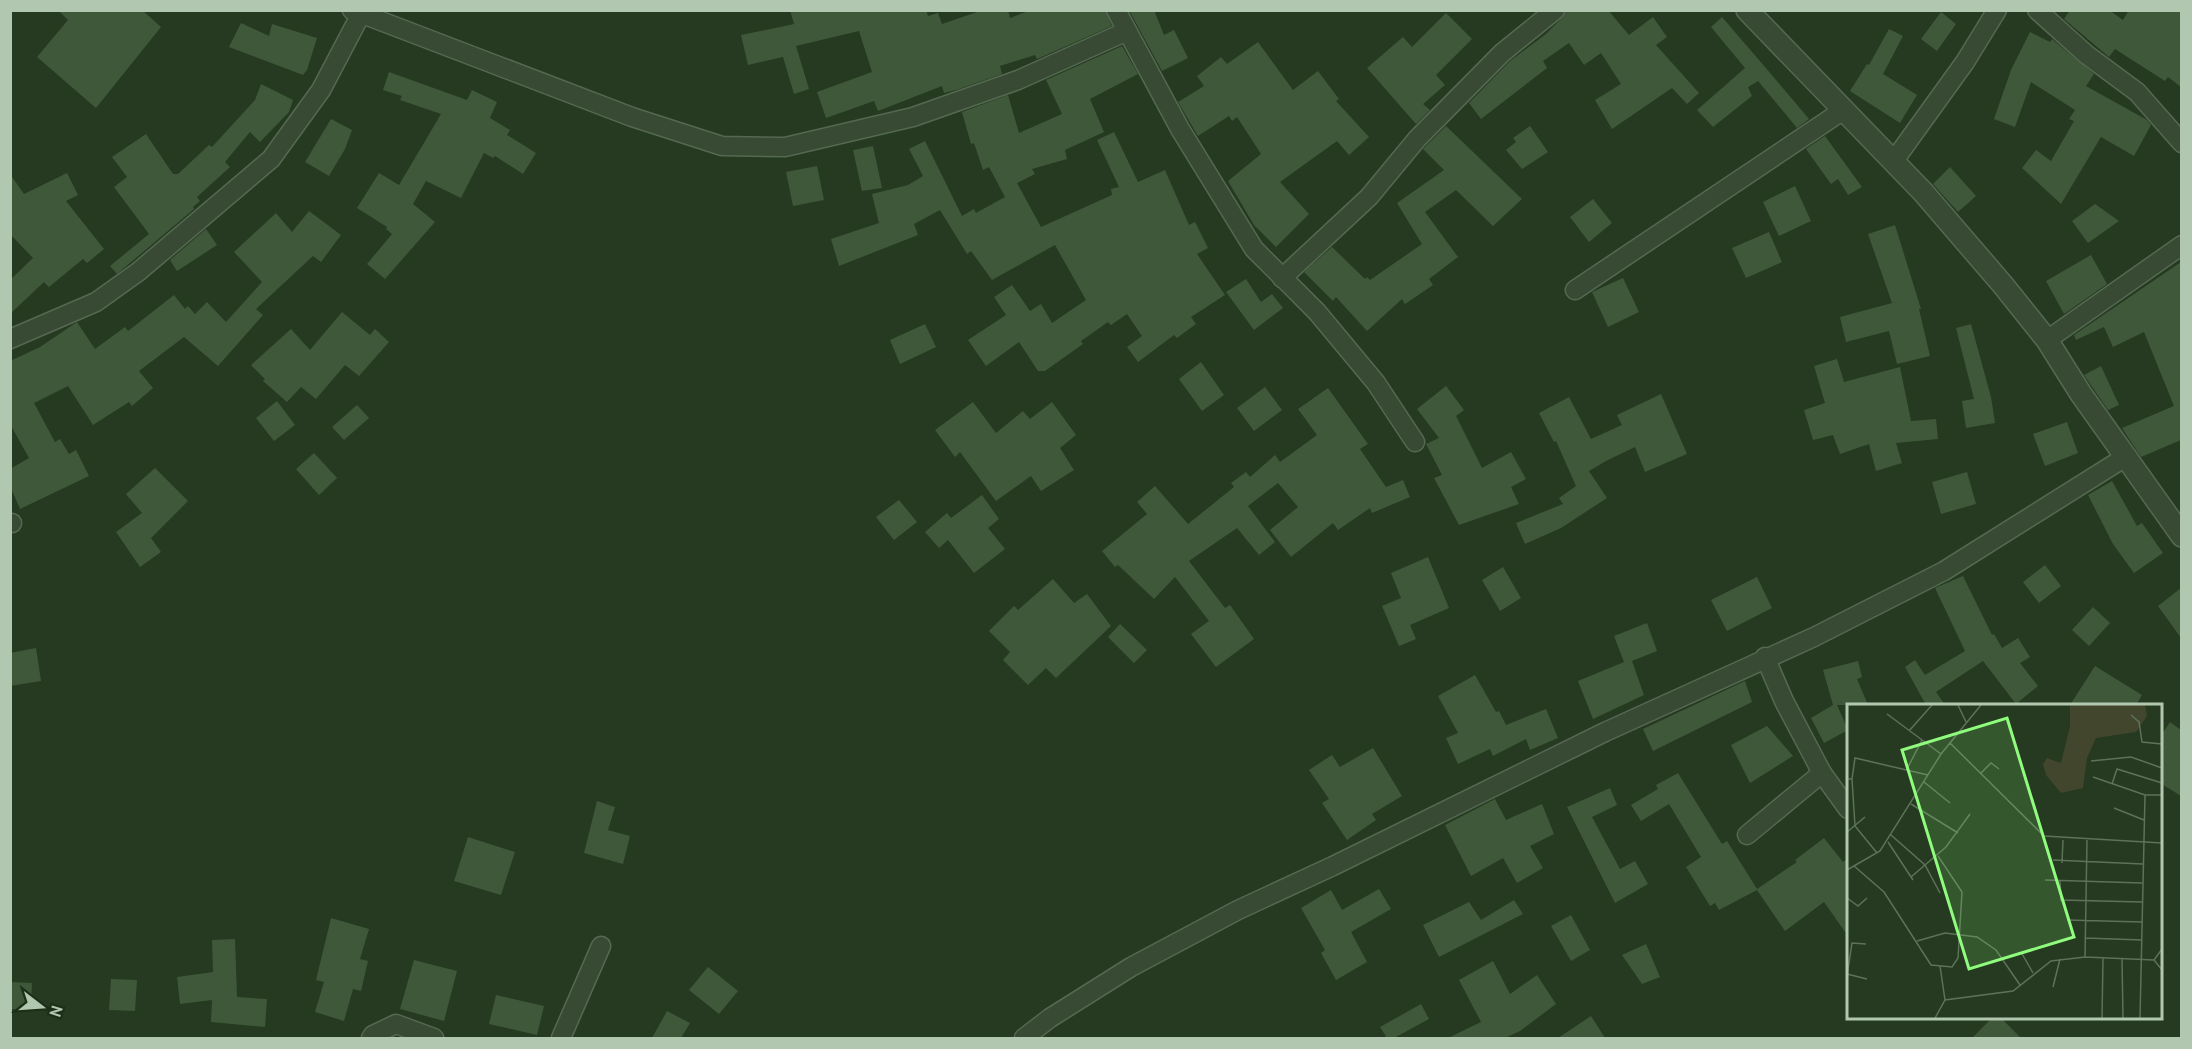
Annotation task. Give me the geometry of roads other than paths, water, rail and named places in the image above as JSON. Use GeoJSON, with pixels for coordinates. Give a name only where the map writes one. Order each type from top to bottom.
{"type":"FeatureCollection","features":[{"type":"Feature","properties":{"kind":"street"},"geometry":{"type":"LineString","coordinates":[[1116,10],[1125,32],[1232,217],[1254,249],[1317,312],[1376,383],[1415,442]]}},
{"type":"Feature","properties":{"kind":"street"},"geometry":{"type":"LineString","coordinates":[[1282,278],[1369,197],[1417,139],[1502,53],[1555,10]]}},
{"type":"Feature","properties":{"kind":"street"},"geometry":{"type":"LineString","coordinates":[[1747,10],[1842,111],[1923,192],[2047,340],[2081,393],[2181,536]]}},
{"type":"Feature","properties":{"kind":"street"},"geometry":{"type":"LineString","coordinates":[[1893,162],[1965,62],[1997,10]]}},
{"type":"Feature","properties":{"kind":"street"},"geometry":{"type":"LineString","coordinates":[[2037,10],[2087,55],[2137,92],[2181,143]]}},
{"type":"Feature","properties":{"kind":"street"},"geometry":{"type":"LineString","coordinates":[[10,339],[96,302],[138,273],[271,159],[321,90],[359,12],[632,117],[722,146],[786,147],[913,117],[1018,80],[1125,32]]}},
{"type":"Feature","properties":{"kind":"street"},"geometry":{"type":"LineString","coordinates":[[1575,290],[1842,111]]}},
{"type":"Feature","properties":{"kind":"street"},"geometry":{"type":"LineString","coordinates":[[2047,340],[2181,245]]}},
{"type":"Feature","properties":{"kind":"street"},"geometry":{"type":"LineString","coordinates":[[1024,1038],[1050,1018],[1131,967],[1238,910],[1765,657],[1814,637],[1944,572],[2127,456]]}},
{"type":"Feature","properties":{"kind":"street"},"geometry":{"type":"LineString","coordinates":[[1765,657],[1784,701],[1822,773],[1847,808]]}},
{"type":"Feature","properties":{"kind":"street"},"geometry":{"type":"LineString","coordinates":[[1747,835],[1822,773]]}},
{"type":"Feature","properties":{"kind":"street"},"geometry":{"type":"LineString","coordinates":[[561,1038],[601,945]]}},
{"type":"Feature","properties":{"kind":"street"},"geometry":{"type":"LineString","coordinates":[[371,1038],[396,1024],[434,1038]]}}]}
